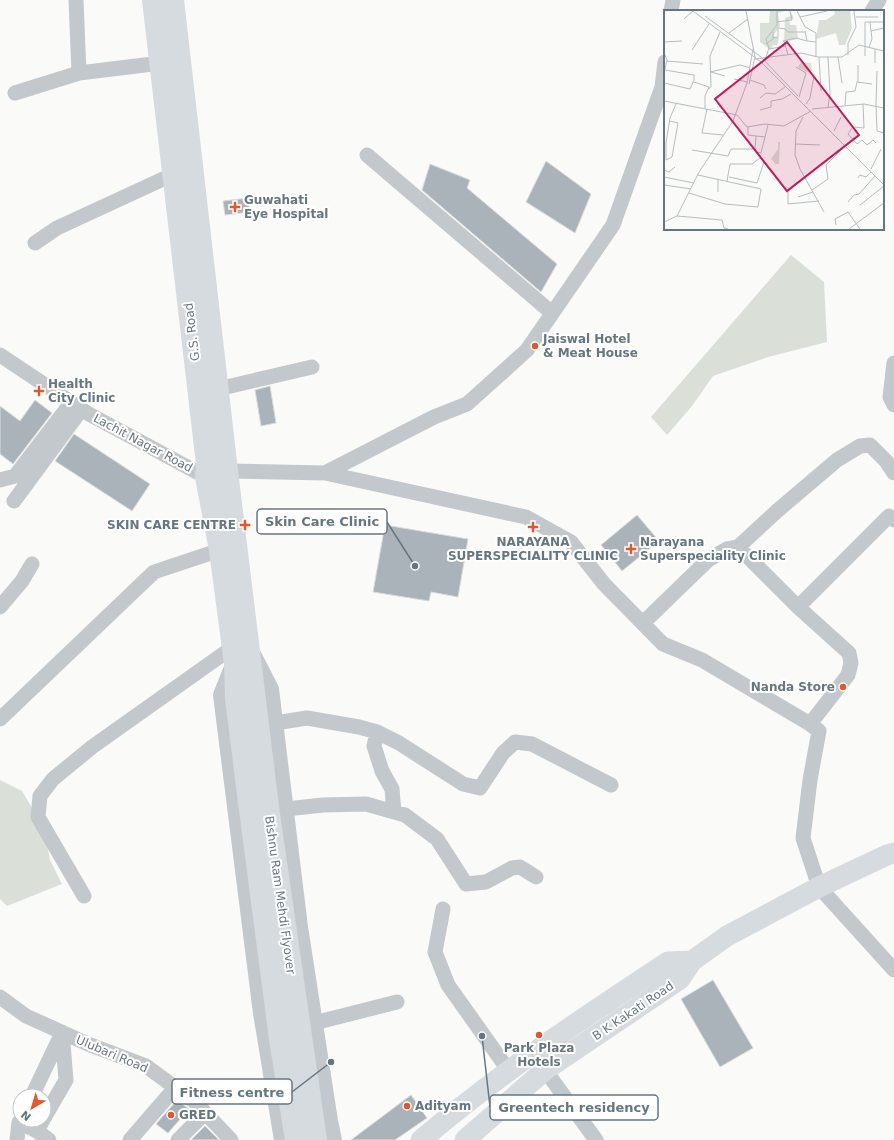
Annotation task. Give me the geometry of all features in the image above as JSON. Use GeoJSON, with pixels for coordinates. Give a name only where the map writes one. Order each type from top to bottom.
{"type":"FeatureCollection","features":[{"type":"Feature","properties":{"kind":"main road","name":"G.S. Road"},"geometry":{"type":"LineString","coordinates":[[153,0],[207,464],[206,477],[239,653]]}},
{"type":"Feature","properties":{"kind":"main road","name":"G.S. Road"},"geometry":{"type":"LineString","coordinates":[[173,0],[227,471],[239,653]]}},
{"type":"Feature","properties":{"kind":"main road","name":"Bishnu Ram Mehdi Flyover"},"geometry":{"type":"LineString","coordinates":[[239,653],[246,697],[268,807],[316,1140]]}},
{"type":"Feature","properties":{"kind":"main road","name":"Bishnu Ram Mehdi Flyover"},"geometry":{"type":"LineString","coordinates":[[246,697],[276,1008],[296,1140]]}},
{"type":"Feature","properties":{"kind":"main road","name":"B K Kakati Road"},"geometry":{"type":"LineString","coordinates":[[465,1140],[545,1070],[680,979],[692,960],[728,936],[819,887],[886,855],[894,853]]}},
{"type":"Feature","properties":{"kind":"main road"},"geometry":{"type":"LineString","coordinates":[[421,1140],[444,1120],[534,1052],[668,962],[692,960]]}},
{"type":"Feature","properties":{"kind":"street"},"geometry":{"type":"LineString","coordinates":[[76,0],[79,73]]}},
{"type":"Feature","properties":{"kind":"street"},"geometry":{"type":"LineString","coordinates":[[672,10],[673,0]]}},
{"type":"Feature","properties":{"kind":"street"},"geometry":{"type":"LineString","coordinates":[[873,10],[880,0]]}},
{"type":"Feature","properties":{"kind":"street"},"geometry":{"type":"LineString","coordinates":[[15,93],[79,73],[161,64]]}},
{"type":"Feature","properties":{"kind":"street"},"geometry":{"type":"LineString","coordinates":[[325,473],[434,417],[467,404],[527,350],[613,224],[662,87],[664,70]]}},
{"type":"Feature","properties":{"kind":"street"},"geometry":{"type":"LineString","coordinates":[[367,155],[552,313]]}},
{"type":"Feature","properties":{"kind":"street"},"geometry":{"type":"LineString","coordinates":[[35,243],[57,228],[174,174]]}},
{"type":"Feature","properties":{"kind":"street","name":"Lachit Nagar Road"},"geometry":{"type":"LineString","coordinates":[[0,355],[76,406],[206,477]]}},
{"type":"Feature","properties":{"kind":"street"},"geometry":{"type":"LineString","coordinates":[[894,363],[890,397],[894,405]]}},
{"type":"Feature","properties":{"kind":"street"},"geometry":{"type":"LineString","coordinates":[[218,389],[312,367]]}},
{"type":"Feature","properties":{"kind":"street"},"geometry":{"type":"LineString","coordinates":[[0,480],[15,476],[76,406]]}},
{"type":"Feature","properties":{"kind":"street"},"geometry":{"type":"LineString","coordinates":[[14,501],[76,406]]}},
{"type":"Feature","properties":{"kind":"street"},"geometry":{"type":"LineString","coordinates":[[643,623],[708,560],[727,549],[738,547],[777,511],[837,460],[860,446],[870,445],[886,461],[894,473]]}},
{"type":"Feature","properties":{"kind":"street"},"geometry":{"type":"LineString","coordinates":[[227,471],[325,473],[526,517],[571,542],[604,584],[663,644],[702,660],[810,724],[819,731],[810,780],[803,838],[819,887],[894,970]]}},
{"type":"Feature","properties":{"kind":"street"},"geometry":{"type":"LineString","coordinates":[[798,607],[892,514]]}},
{"type":"Feature","properties":{"kind":"street"},"geometry":{"type":"LineString","coordinates":[[738,547],[798,607],[849,653],[851,663],[848,675],[810,724]]}},
{"type":"Feature","properties":{"kind":"street"},"geometry":{"type":"LineString","coordinates":[[0,719],[154,572],[220,550]]}},
{"type":"Feature","properties":{"kind":"street"},"geometry":{"type":"LineString","coordinates":[[0,607],[22,581],[32,564]]}},
{"type":"Feature","properties":{"kind":"street"},"geometry":{"type":"LineString","coordinates":[[239,653],[270,689],[286,808],[299,927],[333,1140]]}},
{"type":"Feature","properties":{"kind":"street"},"geometry":{"type":"LineString","coordinates":[[84,896],[38,817],[40,796],[53,779],[92,747],[239,653]]}},
{"type":"Feature","properties":{"kind":"street"},"geometry":{"type":"LineString","coordinates":[[239,653],[222,695],[262,1013],[283,1140]]}},
{"type":"Feature","properties":{"kind":"street"},"geometry":{"type":"LineString","coordinates":[[275,723],[307,718],[359,727],[377,732],[398,743],[463,784],[480,788],[503,753],[515,742],[532,744],[611,785]]}},
{"type":"Feature","properties":{"kind":"street"},"geometry":{"type":"LineString","coordinates":[[377,732],[374,746],[382,771],[392,789],[394,812]]}},
{"type":"Feature","properties":{"kind":"street"},"geometry":{"type":"LineString","coordinates":[[286,808],[366,804],[405,815],[437,839],[466,884],[486,882],[512,868],[520,867],[536,877]]}},
{"type":"Feature","properties":{"kind":"street"},"geometry":{"type":"LineString","coordinates":[[443,910],[435,952],[448,984],[509,1071]]}},
{"type":"Feature","properties":{"kind":"street","name":"Ulubari Road"},"geometry":{"type":"LineString","coordinates":[[0,997],[26,1016],[88,1044],[146,1066],[195,1102],[231,1140]]}},
{"type":"Feature","properties":{"kind":"street"},"geometry":{"type":"LineString","coordinates":[[267,1048],[397,1002]]}},
{"type":"Feature","properties":{"kind":"street"},"geometry":{"type":"LineString","coordinates":[[262,1013],[311,1004]]}},
{"type":"Feature","properties":{"kind":"street"},"geometry":{"type":"LineString","coordinates":[[36,1088],[62,1032]]}},
{"type":"Feature","properties":{"kind":"street"},"geometry":{"type":"LineString","coordinates":[[52,1104],[66,1080],[62,1032]]}},
{"type":"Feature","properties":{"kind":"street"},"geometry":{"type":"LineString","coordinates":[[545,1070],[596,1140]]}},
{"type":"Feature","properties":{"kind":"street"},"geometry":{"type":"LineString","coordinates":[[130,1140],[175,1088]]}},
{"type":"Feature","properties":{"kind":"street"},"geometry":{"type":"LineString","coordinates":[[178,1140],[205,1113]]}},
{"type":"Feature","properties":{"kind":"street"},"geometry":{"type":"LineString","coordinates":[[17,1140],[19,1128]]}},
{"type":"Feature","properties":{"kind":"street"},"geometry":{"type":"LineString","coordinates":[[43,1128],[49,1140]]}},
{"type":"Feature","properties":{"kind":"shaded area"},"geometry":{"type":"Polygon","coordinates":[[[791,255],[824,282],[827,342],[768,357],[713,376],[692,406],[667,435],[651,417],[791,255]]]}},
{"type":"Feature","properties":{"kind":"shaded area"},"geometry":{"type":"Polygon","coordinates":[[[0,780],[22,791],[44,828],[50,860],[62,884],[7,906],[0,899],[0,780]]]}},
{"type":"Feature","properties":{"kind":"building"},"geometry":{"type":"Polygon","coordinates":[[[546,161],[591,194],[575,233],[526,202],[546,161]]]}},
{"type":"Feature","properties":{"kind":"building"},"geometry":{"type":"Polygon","coordinates":[[[430,164],[470,180],[467,188],[557,264],[541,292],[422,190],[430,164]]]}},
{"type":"Feature","properties":{"kind":"building"},"geometry":{"type":"Polygon","coordinates":[[[248,198],[250,212],[225,215],[223,201],[248,198]]]}},
{"type":"Feature","properties":{"kind":"building"},"geometry":{"type":"Polygon","coordinates":[[[270,386],[276,423],[261,426],[255,390],[270,386]]]}},
{"type":"Feature","properties":{"kind":"building"},"geometry":{"type":"Polygon","coordinates":[[[35,400],[52,413],[13,464],[0,454],[0,406],[20,421],[35,400]]]}},
{"type":"Feature","properties":{"kind":"building"},"geometry":{"type":"Polygon","coordinates":[[[74,434],[150,484],[132,511],[55,461],[74,434]]]}},
{"type":"Feature","properties":{"kind":"building"},"geometry":{"type":"Polygon","coordinates":[[[637,515],[659,541],[622,571],[601,545],[637,515]]]}},
{"type":"Feature","properties":{"kind":"building"},"geometry":{"type":"Polygon","coordinates":[[[385,525],[468,539],[458,597],[431,592],[429,601],[373,592],[385,525]]]}},
{"type":"Feature","properties":{"kind":"building"},"geometry":{"type":"Polygon","coordinates":[[[713,980],[753,1048],[720,1067],[681,999],[713,980]]]}},
{"type":"Feature","properties":{"kind":"building","name":"Adityam"},"geometry":{"type":"Polygon","coordinates":[[[411,1095],[427,1118],[395,1140],[351,1140],[411,1095]]]}},
{"type":"Feature","properties":{"kind":"building","name":"GRED"},"geometry":{"type":"Polygon","coordinates":[[[177,1100],[189,1109],[168,1133],[156,1124],[177,1100]]]}},
{"type":"Feature","properties":{"kind":"building"},"geometry":{"type":"Polygon","coordinates":[[[205,1126],[219,1140],[191,1140],[205,1126]]]}},
{"type":"Feature","properties":{"kind":"place","name":"Guwahati Eye Hospital"},"geometry":{"type":"Point","coordinates":[235,207]}},
{"type":"Feature","properties":{"kind":"place","name":"Jaiswal Hotel & Meat House"},"geometry":{"type":"Point","coordinates":[535,346]}},
{"type":"Feature","properties":{"kind":"place","name":"Health City Clinic"},"geometry":{"type":"Point","coordinates":[39,391]}},
{"type":"Feature","properties":{"kind":"place","name":"SKIN CARE CENTRE"},"geometry":{"type":"Point","coordinates":[245,525]}},
{"type":"Feature","properties":{"kind":"place","name":"NARAYANA SUPERSPECIALITY CLINIC"},"geometry":{"type":"Point","coordinates":[533,527]}},
{"type":"Feature","properties":{"kind":"place","name":"Narayana Superspeciality Clinic"},"geometry":{"type":"Point","coordinates":[631,549]}},
{"type":"Feature","properties":{"kind":"place","name":"Skin Care Clinic"},"geometry":{"type":"Point","coordinates":[415,566]}},
{"type":"Feature","properties":{"kind":"place","name":"Nanda Store"},"geometry":{"type":"Point","coordinates":[843,687]}},
{"type":"Feature","properties":{"kind":"place","name":"Park Plaza Hotels"},"geometry":{"type":"Point","coordinates":[539,1035]}},
{"type":"Feature","properties":{"kind":"place","name":"Greentech residency"},"geometry":{"type":"Point","coordinates":[482,1036]}},
{"type":"Feature","properties":{"kind":"place","name":"Fitness centre"},"geometry":{"type":"Point","coordinates":[331,1062]}},
{"type":"Feature","properties":{"kind":"place","name":"Adityam"},"geometry":{"type":"Point","coordinates":[407,1106]}},
{"type":"Feature","properties":{"kind":"place","name":"GRED"},"geometry":{"type":"Point","coordinates":[171,1115]}}]}
